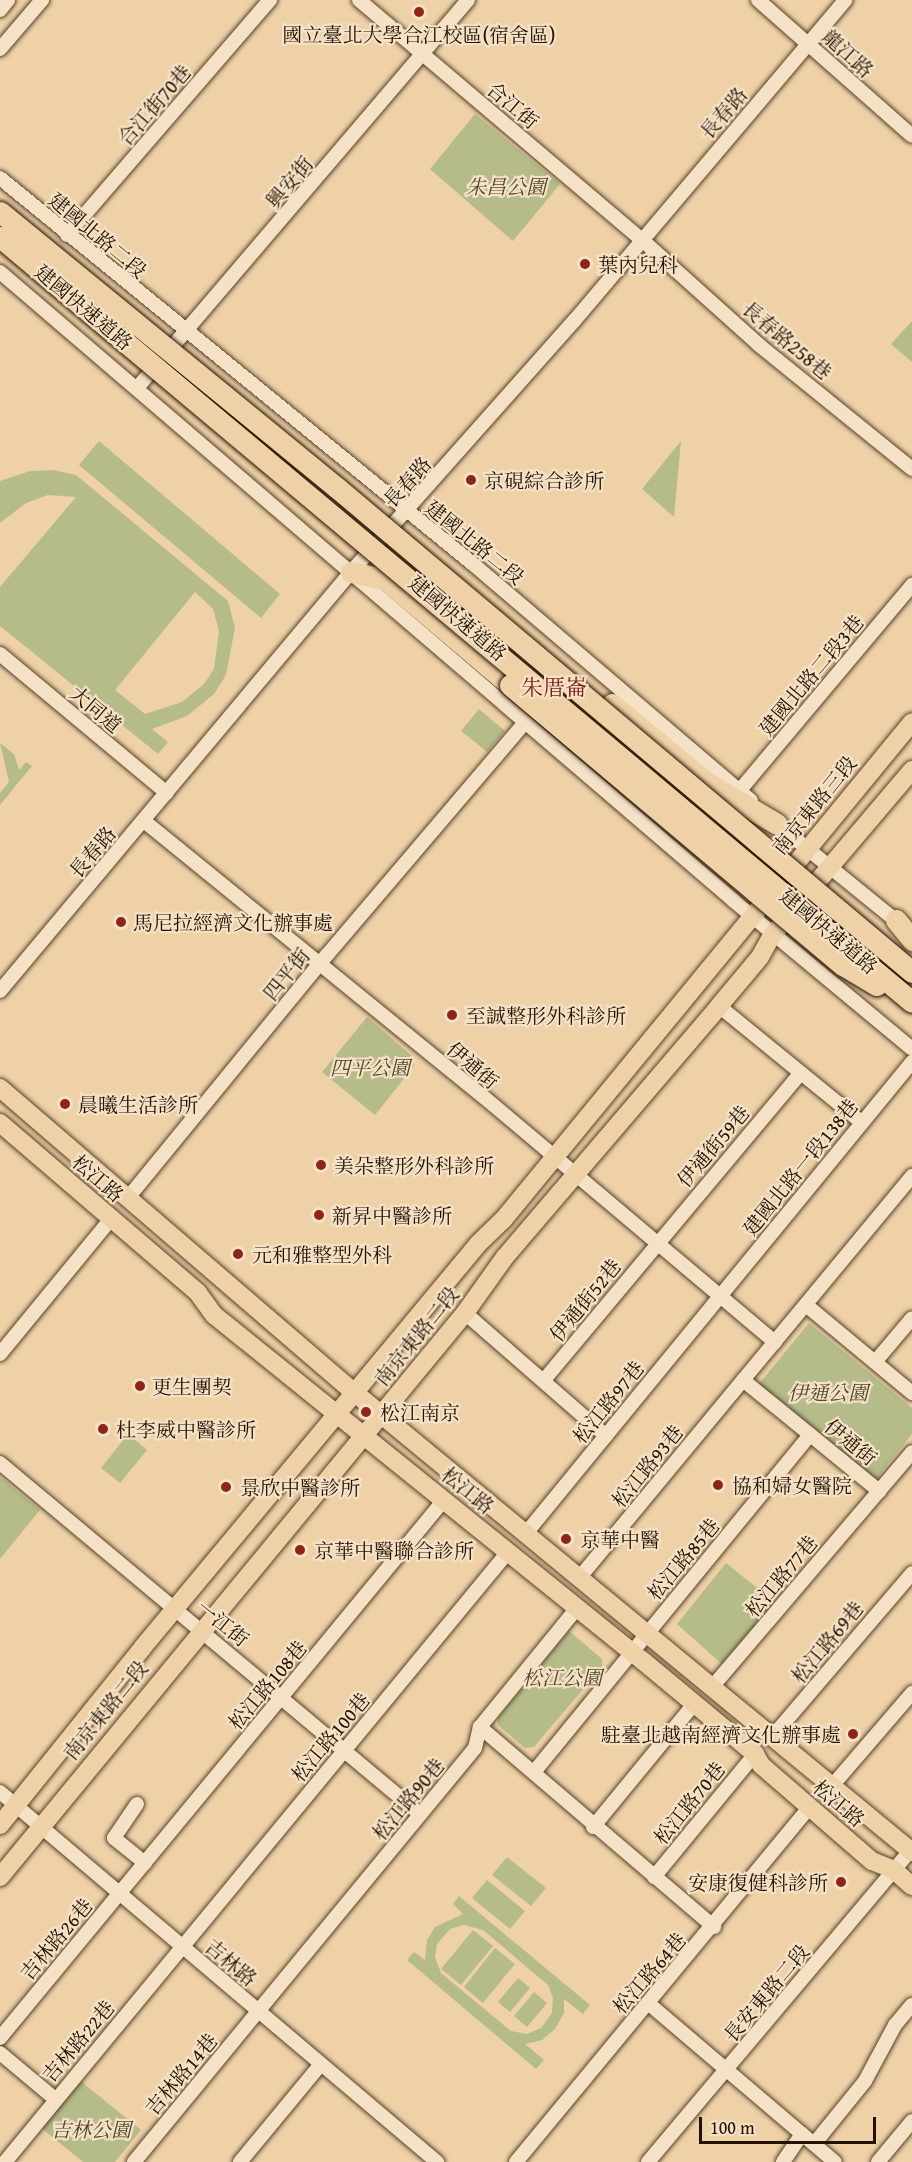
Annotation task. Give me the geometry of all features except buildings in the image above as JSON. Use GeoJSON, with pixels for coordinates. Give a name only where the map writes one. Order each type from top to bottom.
{"type":"FeatureCollection","features":[{"type":"Feature","properties":{"kind":"highway","name":"建國快速道路"},"geometry":{"type":"LineString","coordinates":[[0,212],[336,487],[912,972]]}},
{"type":"Feature","properties":{"kind":"highway","name":"建國快速道路"},"geometry":{"type":"LineString","coordinates":[[0,237],[491,645],[912,1002]]}},
{"type":"Feature","properties":{"kind":"highway"},"geometry":{"type":"LineString","coordinates":[[336,487],[390,520],[706,782],[777,824]]}},
{"type":"Feature","properties":{"kind":"highway"},"geometry":{"type":"LineString","coordinates":[[351,572],[385,579],[843,965],[912,1007]]}},
{"type":"Feature","properties":{"kind":"highway"},"geometry":{"type":"LineString","coordinates":[[896,920],[912,940]]}},
{"type":"Feature","properties":{"kind":"main road","name":"南京東路三段"},"geometry":{"type":"LineString","coordinates":[[752,916],[808,850],[824,824],[912,722]]}},
{"type":"Feature","properties":{"kind":"main road"},"geometry":{"type":"LineString","coordinates":[[773,934],[912,770]]}},
{"type":"Feature","properties":{"kind":"main road","name":"南京東路二段"},"geometry":{"type":"LineString","coordinates":[[0,1825],[16,1806],[28,1786],[177,1611],[752,916]]}},
{"type":"Feature","properties":{"kind":"main road","name":"南京東路二段"},"geometry":{"type":"LineString","coordinates":[[0,1877],[200,1630],[465,1313],[505,1257],[760,957],[773,934]]}},
{"type":"Feature","properties":{"kind":"main road","name":"松江路"},"geometry":{"type":"LineString","coordinates":[[0,1088],[381,1414],[527,1532],[911,1851]]}},
{"type":"Feature","properties":{"kind":"main road","name":"松江路"},"geometry":{"type":"LineString","coordinates":[[0,1123],[198,1293],[214,1316],[319,1403],[339,1413],[632,1652],[755,1754],[761,1765],[872,1860],[894,1870],[912,1886]]}},
{"type":"Feature","properties":{"kind":"street"},"geometry":{"type":"LineString","coordinates":[[0,10],[8,0]]}},
{"type":"Feature","properties":{"kind":"street"},"geometry":{"type":"LineString","coordinates":[[0,49],[42,0]]}},
{"type":"Feature","properties":{"kind":"street","name":"合江街70巷"},"geometry":{"type":"LineString","coordinates":[[67,235],[270,0]]}},
{"type":"Feature","properties":{"kind":"street","name":"合江街"},"geometry":{"type":"LineString","coordinates":[[359,0],[641,239]]}},
{"type":"Feature","properties":{"kind":"street","name":"興安街"},"geometry":{"type":"LineString","coordinates":[[137,388],[468,0]]}},
{"type":"Feature","properties":{"kind":"street","name":"龍江路"},"geometry":{"type":"LineString","coordinates":[[758,0],[912,136]]}},
{"type":"Feature","properties":{"kind":"street","name":"長春路"},"geometry":{"type":"LineString","coordinates":[[0,990],[351,572],[407,512],[575,320],[845,0]]}},
{"type":"Feature","properties":{"kind":"street","name":"建國北路二段"},"geometry":{"type":"LineString","coordinates":[[0,178],[185,333],[407,512],[740,790],[829,868],[912,934]]}},
{"type":"Feature","properties":{"kind":"street","name":"長春路258巷"},"geometry":{"type":"LineString","coordinates":[[641,239],[759,345],[912,469]]}},
{"type":"Feature","properties":{"kind":"street"},"geometry":{"type":"LineString","coordinates":[[0,272],[773,934],[912,1048]]}},
{"type":"Feature","properties":{"kind":"street","name":"建國北路二段3巷"},"geometry":{"type":"LineString","coordinates":[[740,790],[912,585]]}},
{"type":"Feature","properties":{"kind":"street","name":"大同道"},"geometry":{"type":"LineString","coordinates":[[0,654],[166,793]]}},
{"type":"Feature","properties":{"kind":"street","name":"四平街"},"geometry":{"type":"LineString","coordinates":[[127,1199],[319,964],[525,722]]}},
{"type":"Feature","properties":{"kind":"street","name":"伊通街"},"geometry":{"type":"LineString","coordinates":[[144,821],[775,1342]]}},
{"type":"Feature","properties":{"kind":"street"},"geometry":{"type":"LineString","coordinates":[[719,1006],[861,1122]]}},
{"type":"Feature","properties":{"kind":"street","name":"建國北路一段138巷"},"geometry":{"type":"LineString","coordinates":[[719,1296],[912,1062]]}},
{"type":"Feature","properties":{"kind":"street","name":"伊通街59巷"},"geometry":{"type":"LineString","coordinates":[[656,1245],[801,1073]]}},
{"type":"Feature","properties":{"kind":"street"},"geometry":{"type":"LineString","coordinates":[[743,1380],[912,1176]]}},
{"type":"Feature","properties":{"kind":"street"},"geometry":{"type":"LineString","coordinates":[[0,1354],[111,1219]]}},
{"type":"Feature","properties":{"kind":"street","name":"伊通街52巷"},"geometry":{"type":"LineString","coordinates":[[544,1380],[656,1245]]}},
{"type":"Feature","properties":{"kind":"street","name":"松江路97巷"},"geometry":{"type":"LineString","coordinates":[[527,1532],[719,1296]]}},
{"type":"Feature","properties":{"kind":"street"},"geometry":{"type":"LineString","coordinates":[[806,1305],[912,1393]]}},
{"type":"Feature","properties":{"kind":"street"},"geometry":{"type":"LineString","coordinates":[[465,1313],[606,1436]]}},
{"type":"Feature","properties":{"kind":"street"},"geometry":{"type":"LineString","coordinates":[[875,1362],[912,1318]]}},
{"type":"Feature","properties":{"kind":"street","name":"伊通街"},"geometry":{"type":"LineString","coordinates":[[743,1380],[879,1491],[911,1455]]}},
{"type":"Feature","properties":{"kind":"street","name":"松江路93巷"},"geometry":{"type":"LineString","coordinates":[[580,1577],[743,1380]]}},
{"type":"Feature","properties":{"kind":"street","name":"松江路85巷"},"geometry":{"type":"LineString","coordinates":[[534,1772],[810,1435]]}},
{"type":"Feature","properties":{"kind":"street","name":"一江街"},"geometry":{"type":"LineString","coordinates":[[0,1463],[420,1814]]}},
{"type":"Feature","properties":{"kind":"street","name":"松江路77巷"},"geometry":{"type":"LineString","coordinates":[[713,1686],[879,1491]]}},
{"type":"Feature","properties":{"kind":"street","name":"松江路108巷"},"geometry":{"type":"LineString","coordinates":[[119,1893],[444,1500]]}},
{"type":"Feature","properties":{"kind":"street","name":"松江路100巷"},"geometry":{"type":"LineString","coordinates":[[182,1946],[507,1552]]}},
{"type":"Feature","properties":{"kind":"street","name":"松江路69巷"},"geometry":{"type":"LineString","coordinates":[[773,1736],[912,1573]]}},
{"type":"Feature","properties":{"kind":"street","name":"松江路90巷"},"geometry":{"type":"LineString","coordinates":[[259,2012],[475,1749],[480,1727],[577,1608]]}},
{"type":"Feature","properties":{"kind":"street"},"geometry":{"type":"LineString","coordinates":[[832,1786],[912,1693]]}},
{"type":"Feature","properties":{"kind":"street"},"geometry":{"type":"LineString","coordinates":[[593,1827],[694,1704]]}},
{"type":"Feature","properties":{"kind":"street"},"geometry":{"type":"LineString","coordinates":[[480,1727],[583,1813],[593,1827],[714,1927]]}},
{"type":"Feature","properties":{"kind":"street","name":"松江路70巷"},"geometry":{"type":"LineString","coordinates":[[654,1877],[755,1754]]}},
{"type":"Feature","properties":{"kind":"street","name":"吉林路"},"geometry":{"type":"LineString","coordinates":[[0,1792],[437,2162]]}},
{"type":"Feature","properties":{"kind":"street"},"geometry":{"type":"LineString","coordinates":[[137,1804],[114,1838],[144,1863]]}},
{"type":"Feature","properties":{"kind":"street","name":"松江路64巷"},"geometry":{"type":"LineString","coordinates":[[516,2162],[714,1927],[809,1808]]}},
{"type":"Feature","properties":{"kind":"street","name":"長安東路二段"},"geometry":{"type":"LineString","coordinates":[[648,2162],[911,1851]]}},
{"type":"Feature","properties":{"kind":"street","name":"吉林路26巷"},"geometry":{"type":"LineString","coordinates":[[0,2038],[119,1893]]}},
{"type":"Feature","properties":{"kind":"street","name":"吉林路22巷"},"geometry":{"type":"LineString","coordinates":[[5,2162],[182,1946]]}},
{"type":"Feature","properties":{"kind":"street"},"geometry":{"type":"LineString","coordinates":[[648,2003],[835,2162]]}},
{"type":"Feature","properties":{"kind":"street"},"geometry":{"type":"LineString","coordinates":[[814,2144],[865,2081],[895,2025],[912,2005]]}},
{"type":"Feature","properties":{"kind":"street","name":"吉林路14巷"},"geometry":{"type":"LineString","coordinates":[[134,2162],[259,2012]]}},
{"type":"Feature","properties":{"kind":"street"},"geometry":{"type":"LineString","coordinates":[[0,2053],[55,2099]]}},
{"type":"Feature","properties":{"kind":"street"},"geometry":{"type":"LineString","coordinates":[[240,2162],[321,2064]]}},
{"type":"Feature","properties":{"kind":"street"},"geometry":{"type":"LineString","coordinates":[[878,2162],[912,2121]]}},
{"type":"Feature","properties":{"kind":"street"},"geometry":{"type":"LineString","coordinates":[[783,2162],[802,2134]]}},
{"type":"Feature","properties":{"kind":"green space","name":"朱昌公園"},"geometry":{"type":"Polygon","coordinates":[[[475,114],[560,184],[513,241],[430,169],[475,114]]]}},
{"type":"Feature","properties":{"kind":"green space"},"geometry":{"type":"Polygon","coordinates":[[[912,321],[912,362],[891,344],[912,321]]]}},
{"type":"Feature","properties":{"kind":"green space"},"geometry":{"type":"Polygon","coordinates":[[[99,441],[280,594],[261,618],[79,465],[99,441]]]}},
{"type":"Feature","properties":{"kind":"green space"},"geometry":{"type":"Polygon","coordinates":[[[681,441],[674,517],[642,489],[681,441]]]}},
{"type":"Feature","properties":{"kind":"green space"},"geometry":{"type":"Polygon","coordinates":[[[53,470],[76,475],[228,601],[235,628],[226,675],[214,694],[187,716],[152,729],[168,742],[158,754],[0,626],[0,587],[76,497],[48,495],[26,503],[0,523],[0,481],[30,471],[53,470]],[[195,592],[115,690],[145,714],[182,702],[204,684],[214,669],[219,631],[213,609],[195,592]]]}},
{"type":"Feature","properties":{"kind":"green space"},"geometry":{"type":"Polygon","coordinates":[[[479,709],[505,731],[487,752],[461,731],[479,709]]]}},
{"type":"Feature","properties":{"kind":"green space"},"geometry":{"type":"Polygon","coordinates":[[[0,743],[14,754],[19,770],[26,762],[32,766],[0,805],[0,793],[9,782],[0,743]]]}},
{"type":"Feature","properties":{"kind":"green space","name":"四平公園"},"geometry":{"type":"Polygon","coordinates":[[[367,1017],[412,1056],[414,1066],[375,1115],[322,1072],[367,1017]]]}},
{"type":"Feature","properties":{"kind":"green space","name":"伊通公園"},"geometry":{"type":"Polygon","coordinates":[[[809,1323],[912,1408],[912,1434],[874,1481],[758,1385],[809,1323]]]}},
{"type":"Feature","properties":{"kind":"green space"},"geometry":{"type":"Polygon","coordinates":[[[128,1434],[147,1450],[120,1483],[101,1468],[128,1434]]]}},
{"type":"Feature","properties":{"kind":"green space"},"geometry":{"type":"Polygon","coordinates":[[[0,1477],[40,1510],[0,1559],[0,1477]]]}},
{"type":"Feature","properties":{"kind":"green space"},"geometry":{"type":"Polygon","coordinates":[[[726,1563],[777,1604],[724,1666],[677,1624],[726,1563]]]}},
{"type":"Feature","properties":{"kind":"green space","name":"松江公園"},"geometry":{"type":"Polygon","coordinates":[[[569,1631],[602,1659],[602,1667],[534,1747],[525,1748],[498,1725],[498,1718],[569,1631]]]}},
{"type":"Feature","properties":{"kind":"green space"},"geometry":{"type":"Polygon","coordinates":[[[507,1857],[546,1888],[531,1906],[492,1875],[507,1857]]]}},
{"type":"Feature","properties":{"kind":"green space"},"geometry":{"type":"Polygon","coordinates":[[[487,1880],[525,1911],[510,1929],[472,1898],[487,1880]]]}},
{"type":"Feature","properties":{"kind":"green space"},"geometry":{"type":"Polygon","coordinates":[[[459,1896],[590,2005],[583,2014],[564,1999],[564,2013],[555,2029],[542,2040],[525,2044],[544,2060],[536,2069],[407,1960],[414,1952],[425,1960],[427,1940],[435,1927],[463,1914],[453,1904],[459,1896]],[[464,1925],[450,1929],[437,1944],[435,1957],[441,1973],[511,2031],[527,2034],[541,2028],[552,2013],[553,1998],[548,1985],[483,1930],[464,1925]]]}},
{"type":"Feature","properties":{"kind":"green space"},"geometry":{"type":"Polygon","coordinates":[[[473,1930],[493,1946],[461,1985],[441,1969],[473,1930]]]}},
{"type":"Feature","properties":{"kind":"green space"},"geometry":{"type":"Polygon","coordinates":[[[495,1948],[515,1964],[483,2003],[464,1987],[495,1948]]]}},
{"type":"Feature","properties":{"kind":"green space"},"geometry":{"type":"Polygon","coordinates":[[[518,1978],[530,1988],[510,2012],[498,2002],[518,1978]]]}},
{"type":"Feature","properties":{"kind":"green space"},"geometry":{"type":"Polygon","coordinates":[[[534,1992],[547,2003],[527,2027],[514,2016],[534,1992]]]}},
{"type":"Feature","properties":{"kind":"green space","name":"吉林公園"},"geometry":{"type":"Polygon","coordinates":[[[78,2079],[141,2130],[115,2162],[83,2162],[39,2126],[78,2079]]]}},
{"type":"Feature","properties":{"kind":"place","name":"國立臺北大學合江校區(宿舍區)"},"geometry":{"type":"Point","coordinates":[419,12]}},
{"type":"Feature","properties":{"kind":"place","name":"葉內兒科"},"geometry":{"type":"Point","coordinates":[585,264]}},
{"type":"Feature","properties":{"kind":"place","name":"京硯綜合診所"},"geometry":{"type":"Point","coordinates":[471,480]}},
{"type":"Feature","properties":{"kind":"place","name":"馬尼拉經濟文化辦事處"},"geometry":{"type":"Point","coordinates":[121,922]}},
{"type":"Feature","properties":{"kind":"place","name":"至誠整形外科診所"},"geometry":{"type":"Point","coordinates":[452,1015]}},
{"type":"Feature","properties":{"kind":"place","name":"晨曦生活診所"},"geometry":{"type":"Point","coordinates":[65,1104]}},
{"type":"Feature","properties":{"kind":"place","name":"美朵整形外科診所"},"geometry":{"type":"Point","coordinates":[321,1165]}},
{"type":"Feature","properties":{"kind":"place","name":"新昇中醫診所"},"geometry":{"type":"Point","coordinates":[319,1215]}},
{"type":"Feature","properties":{"kind":"place","name":"元和雅整型外科"},"geometry":{"type":"Point","coordinates":[238,1254]}},
{"type":"Feature","properties":{"kind":"place","name":"更生團契"},"geometry":{"type":"Point","coordinates":[140,1386]}},
{"type":"Feature","properties":{"kind":"place","name":"松江南京"},"geometry":{"type":"Point","coordinates":[366,1412]}},
{"type":"Feature","properties":{"kind":"place","name":"杜李威中醫診所"},"geometry":{"type":"Point","coordinates":[103,1429]}},
{"type":"Feature","properties":{"kind":"place","name":"協和婦女醫院"},"geometry":{"type":"Point","coordinates":[718,1485]}},
{"type":"Feature","properties":{"kind":"place","name":"景欣中醫診所"},"geometry":{"type":"Point","coordinates":[226,1487]}},
{"type":"Feature","properties":{"kind":"place","name":"京華中醫"},"geometry":{"type":"Point","coordinates":[566,1539]}},
{"type":"Feature","properties":{"kind":"place","name":"京華中醫聯合診所"},"geometry":{"type":"Point","coordinates":[300,1550]}},
{"type":"Feature","properties":{"kind":"place","name":"駐臺北越南經濟文化辦事處"},"geometry":{"type":"Point","coordinates":[853,1734]}},
{"type":"Feature","properties":{"kind":"place","name":"安康復健科診所"},"geometry":{"type":"Point","coordinates":[841,1882]}},
{"type":"Feature","properties":{"kind":"district","name":"朱厝崙"},"geometry":{"type":"Point","coordinates":[554,688]}}]}
